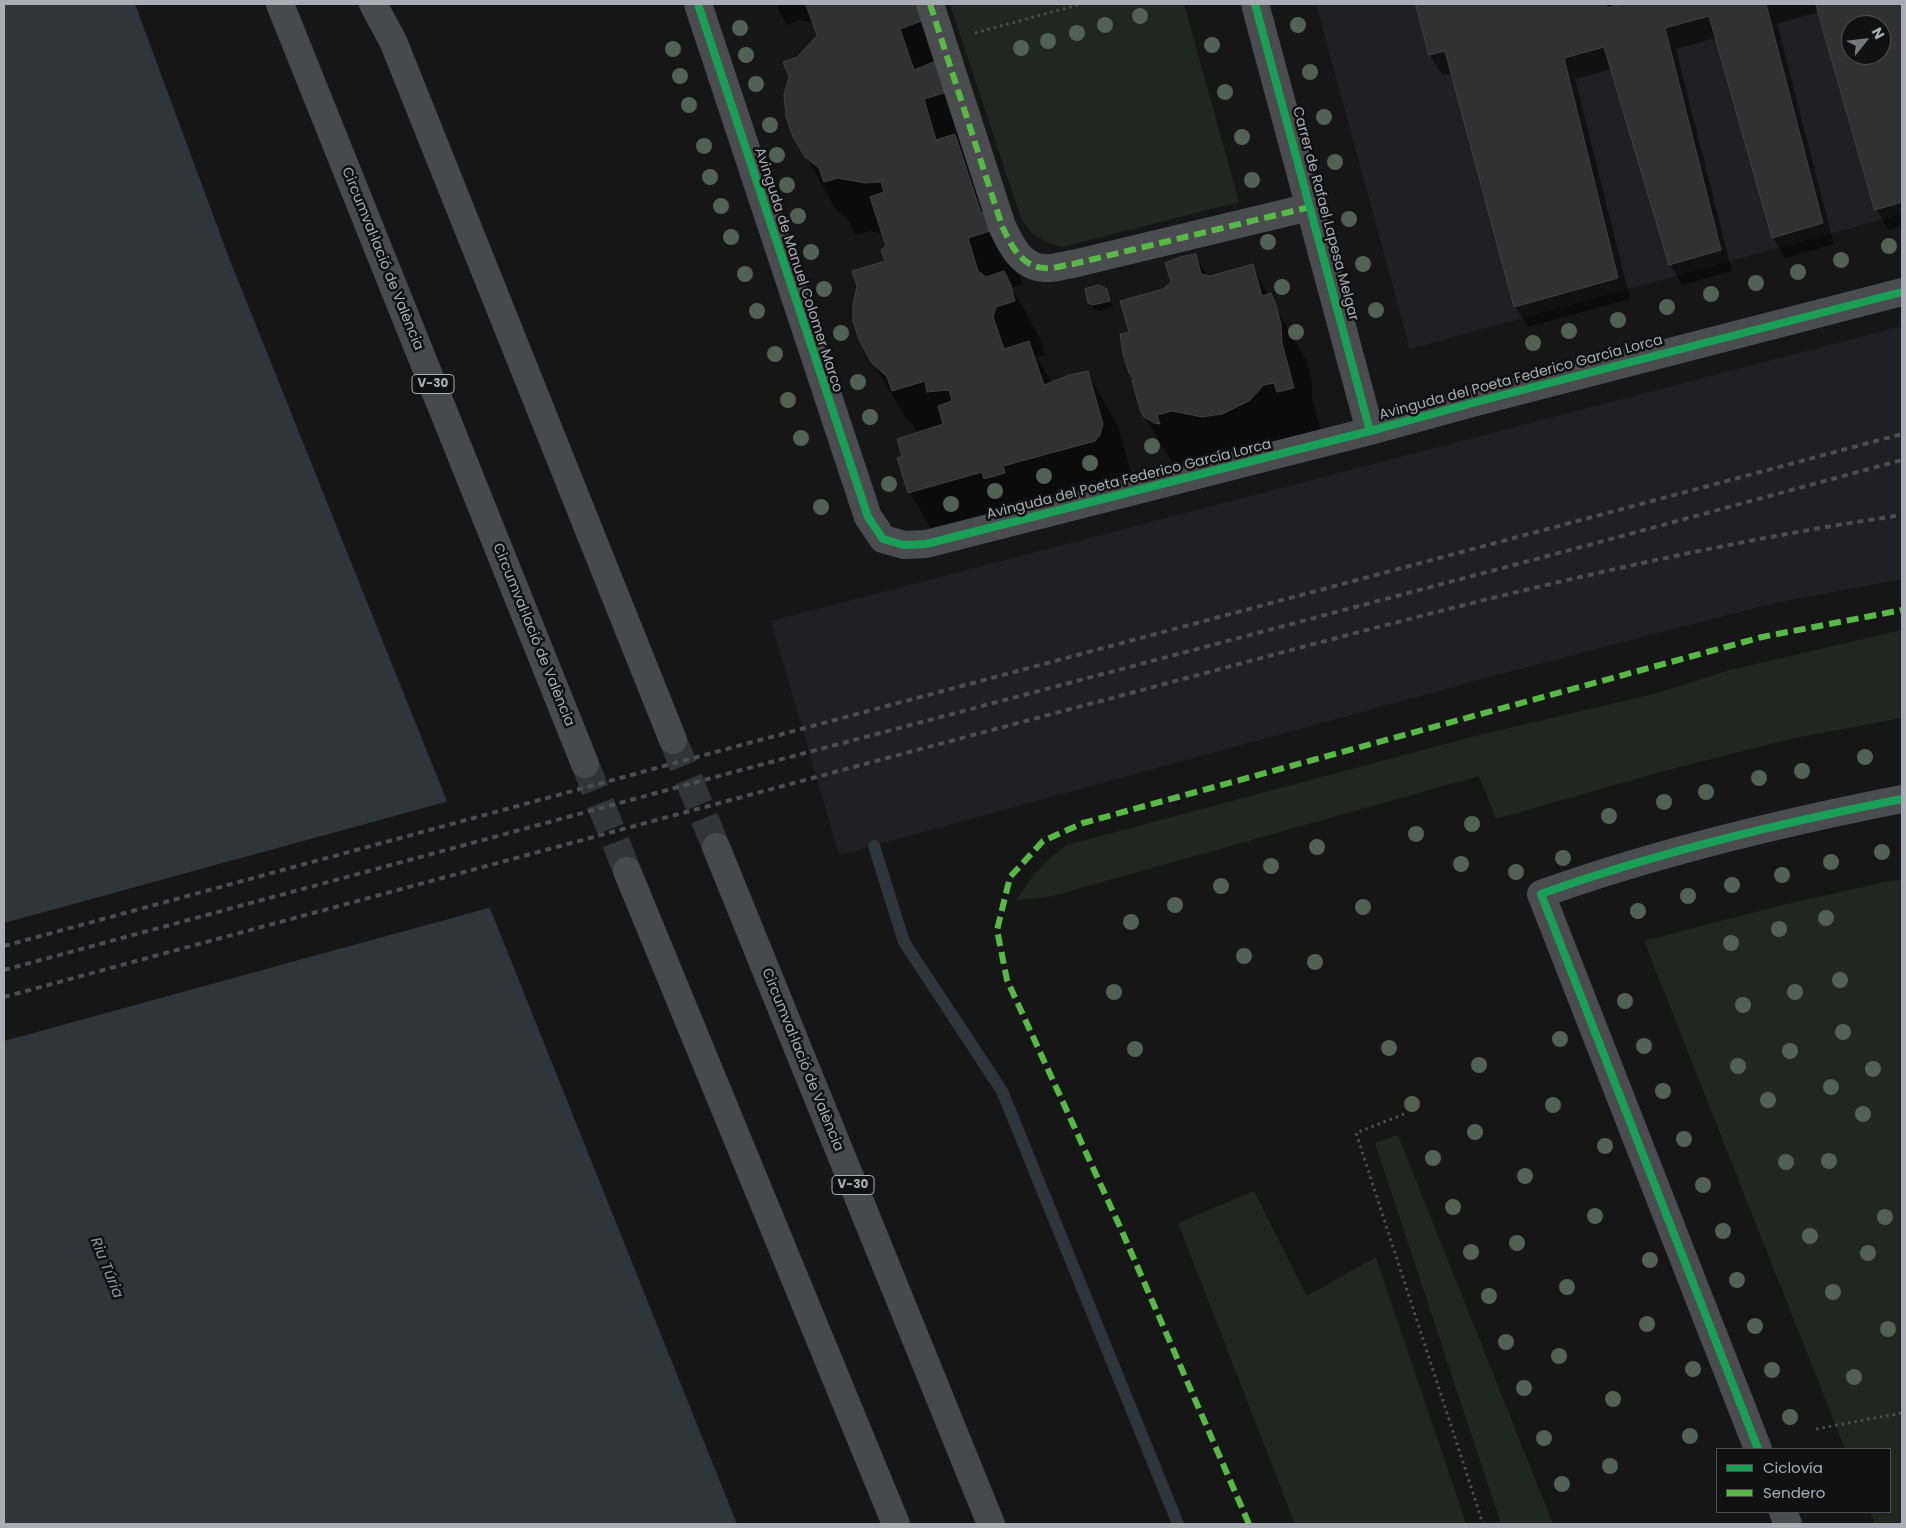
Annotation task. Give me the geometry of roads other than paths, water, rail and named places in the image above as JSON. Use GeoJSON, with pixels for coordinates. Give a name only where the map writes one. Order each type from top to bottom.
{"type":"FeatureCollection","features":[{"type":"Feature","properties":{"kind":"highway","name":"Circumval·lació de València"},"geometry":{"type":"LineString","coordinates":[[280,4],[585,764]]}},
{"type":"Feature","properties":{"kind":"highway"},"geometry":{"type":"LineString","coordinates":[[373,4],[393,41],[673,740]]}},
{"type":"Feature","properties":{"kind":"highway"},"geometry":{"type":"LineString","coordinates":[[392,4],[393,41]]}},
{"type":"Feature","properties":{"kind":"highway","name":"Circumval·lació de València"},"geometry":{"type":"LineString","coordinates":[[716,847],[991,1524]]}},
{"type":"Feature","properties":{"kind":"highway"},"geometry":{"type":"LineString","coordinates":[[627,871],[896,1524]]}},
{"type":"Feature","properties":{"kind":"street","name":"Avinguda de Manuel Colomer Marco"},"geometry":{"type":"LineString","coordinates":[[698,4],[853,477],[868,517],[883,540]]}},
{"type":"Feature","properties":{"kind":"street","name":"Carrer de Rafael Lapesa Melgar"},"geometry":{"type":"LineString","coordinates":[[930,4],[1002,226],[1011,246],[1026,263],[1045,268],[1073,264],[1310,207]]}},
{"type":"Feature","properties":{"kind":"street","name":"Carrer de Rafael Lapesa Melgar"},"geometry":{"type":"LineString","coordinates":[[1255,4],[1370,432]]}},
{"type":"Feature","properties":{"kind":"street","name":"Avinguda del Poeta Federico García Lorca"},"geometry":{"type":"LineString","coordinates":[[883,540],[904,545],[926,544],[1370,432],[1476,402],[1902,292]]}},
{"type":"Feature","properties":{"kind":"street"},"geometry":{"type":"LineString","coordinates":[[1758,1448],[1541,894],[1598,873],[1751,831],[1902,799]]}},
{"type":"Feature","properties":{"kind":"water","name":"Riu Túria"},"geometry":{"type":"Polygon","coordinates":[[[4,4],[135,4],[229,258],[737,1524],[4,1524],[4,4]]]}},
{"type":"Feature","properties":{"kind":"waterway"},"geometry":{"type":"LineString","coordinates":[[874,846],[904,942],[1002,1091],[1178,1524]]}},
{"type":"Feature","properties":{"kind":"tunnel"},"geometry":{"type":"LineString","coordinates":[[673,740],[716,847]]}},
{"type":"Feature","properties":{"kind":"tunnel"},"geometry":{"type":"LineString","coordinates":[[585,764],[627,871]]}},
{"type":"Feature","properties":{"kind":"railway"},"geometry":{"type":"LineString","coordinates":[[4,946],[734,747],[1902,434]]}},
{"type":"Feature","properties":{"kind":"railway"},"geometry":{"type":"LineString","coordinates":[[4,970],[741,770],[1902,460]]}},
{"type":"Feature","properties":{"kind":"railway"},"geometry":{"type":"LineString","coordinates":[[4,997],[1397,622],[1598,573],[1699,551],[1902,515]]}}]}
